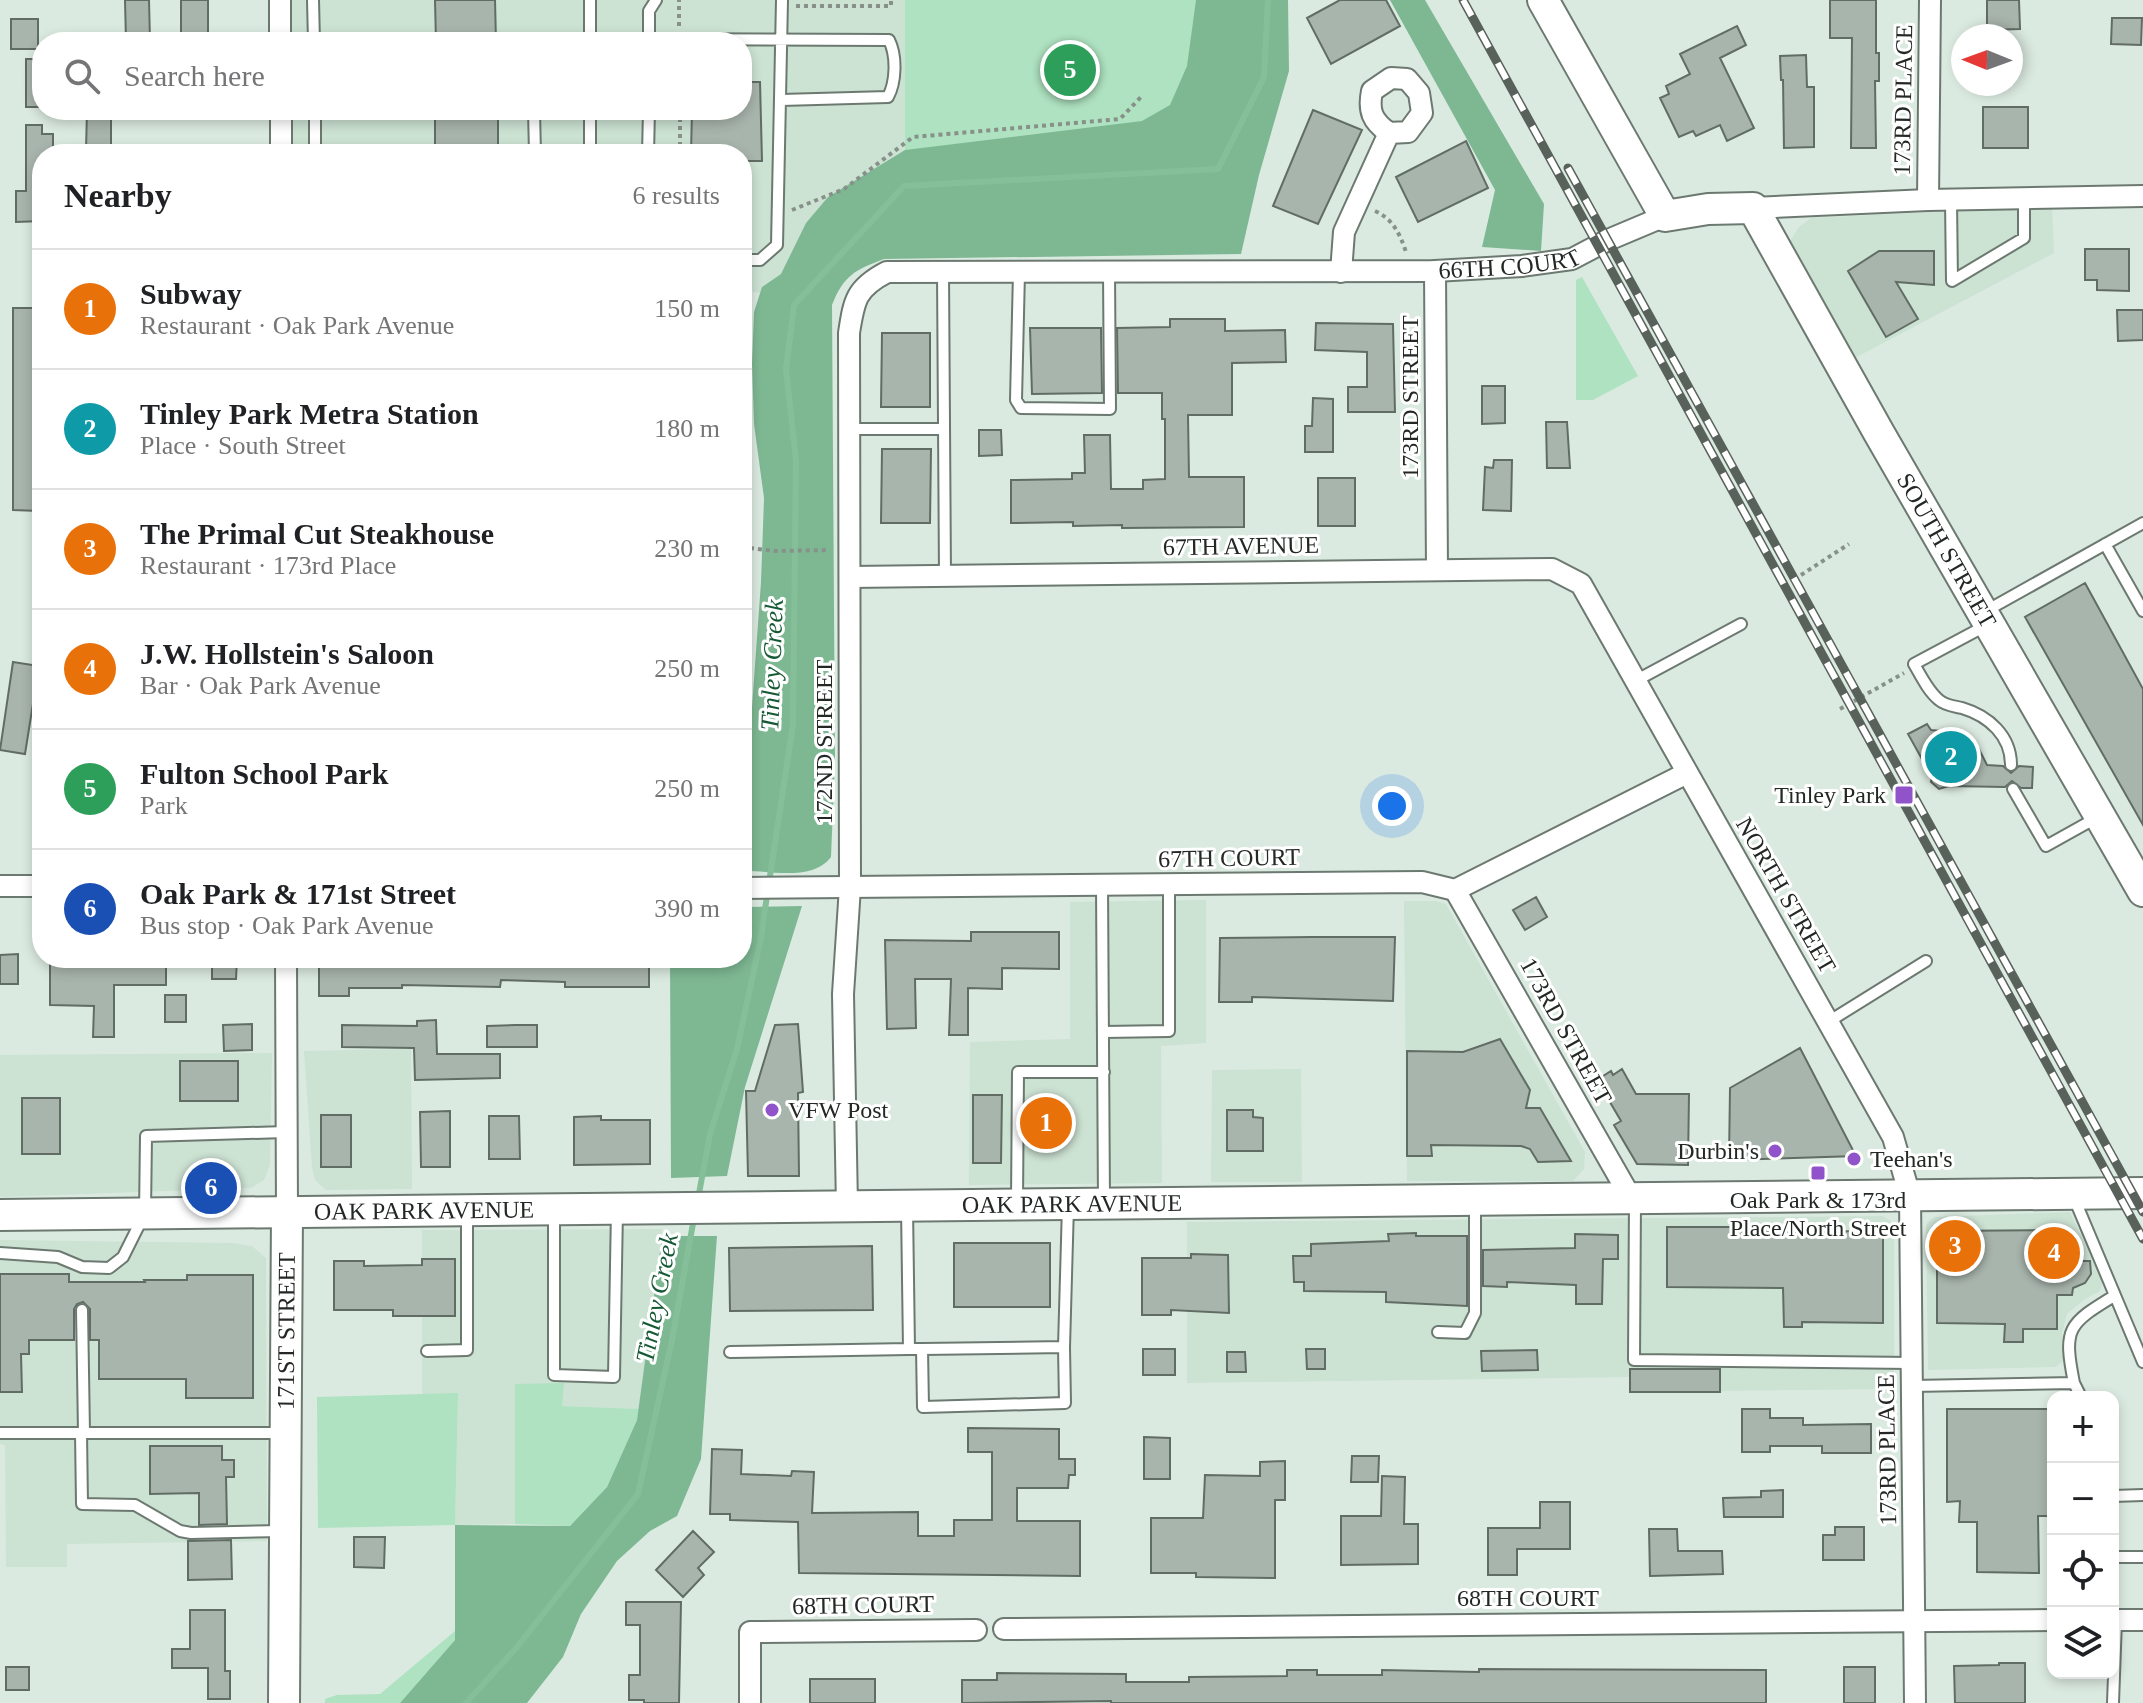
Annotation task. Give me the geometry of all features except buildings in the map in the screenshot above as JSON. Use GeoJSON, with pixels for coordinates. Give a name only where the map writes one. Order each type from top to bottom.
{"type":"FeatureCollection","features":[{"type":"Feature","properties":{"kind":"street"},"geometry":{"type":"LineString","coordinates":[[280,0],[280,32]]}},
{"type":"Feature","properties":{"kind":"street"},"geometry":{"type":"LineString","coordinates":[[1543,0],[1665,216]]}},
{"type":"Feature","properties":{"kind":"street","name":"173RD PLACE"},"geometry":{"type":"LineString","coordinates":[[1928,200],[1930,0]]}},
{"type":"Feature","properties":{"kind":"street"},"geometry":{"type":"LineString","coordinates":[[281,120],[281,144]]}},
{"type":"Feature","properties":{"kind":"street"},"geometry":{"type":"LineString","coordinates":[[1341,272],[1344,232],[1389,133]]}},
{"type":"Feature","properties":{"kind":"street","name":"66TH COURT"},"geometry":{"type":"LineString","coordinates":[[867,282],[887,272],[1341,272],[1522,266],[1572,259],[1665,216],[1708,209],[1928,200],[2143,196]]}},
{"type":"Feature","properties":{"kind":"street","name":"SOUTH STREET"},"geometry":{"type":"LineString","coordinates":[[1753,208],[2143,891]]}},
{"type":"Feature","properties":{"kind":"street","name":"173RD STREET"},"geometry":{"type":"LineString","coordinates":[[1435,271],[1437,570]]}},
{"type":"Feature","properties":{"kind":"street","name":"172ND STREET"},"geometry":{"type":"LineString","coordinates":[[847,1206],[843,994],[850,887],[849,333],[853,306],[867,282]]}},
{"type":"Feature","properties":{"kind":"street","name":"67TH AVENUE"},"geometry":{"type":"LineString","coordinates":[[850,577],[1552,569],[1581,584],[1605,624]]}},
{"type":"Feature","properties":{"kind":"street","name":"NORTH STREET"},"geometry":{"type":"LineString","coordinates":[[1605,624],[1893,1137],[1910,1196]]}},
{"type":"Feature","properties":{"kind":"street"},"geometry":{"type":"LineString","coordinates":[[1455,890],[1687,773]]}},
{"type":"Feature","properties":{"kind":"street","name":"67TH COURT"},"geometry":{"type":"LineString","coordinates":[[752,888],[1422,882],[1455,890]]}},
{"type":"Feature","properties":{"kind":"street"},"geometry":{"type":"LineString","coordinates":[[0,886],[32,886]]}},
{"type":"Feature","properties":{"kind":"street","name":"173RD STREET"},"geometry":{"type":"LineString","coordinates":[[1455,890],[1633,1198]]}},
{"type":"Feature","properties":{"kind":"street","name":"171ST STREET"},"geometry":{"type":"LineString","coordinates":[[284,1703],[286,968]]}},
{"type":"Feature","properties":{"kind":"street","name":"OAK PARK AVENUE"},"geometry":{"type":"LineString","coordinates":[[0,1215],[2143,1193]]}},
{"type":"Feature","properties":{"kind":"street","name":"173RD PLACE"},"geometry":{"type":"LineString","coordinates":[[1910,1196],[1915,1703]]}},
{"type":"Feature","properties":{"kind":"street","name":"68TH COURT"},"geometry":{"type":"LineString","coordinates":[[1004,1629],[2047,1620]]}},
{"type":"Feature","properties":{"kind":"street"},"geometry":{"type":"LineString","coordinates":[[2119,1620],[2143,1620]]}},
{"type":"Feature","properties":{"kind":"street","name":"68TH COURT"},"geometry":{"type":"LineString","coordinates":[[750,1703],[750,1632],[976,1630]]}},
{"type":"Feature","properties":{"kind":"lane"},"geometry":{"type":"LineString","coordinates":[[313,0],[314,32]]}},
{"type":"Feature","properties":{"kind":"lane"},"geometry":{"type":"LineString","coordinates":[[590,0],[590,32]]}},
{"type":"Feature","properties":{"kind":"lane"},"geometry":{"type":"LineString","coordinates":[[649,32],[649,11],[656,0]]}},
{"type":"Feature","properties":{"kind":"lane"},"geometry":{"type":"LineString","coordinates":[[752,260],[760,260],[777,245],[782,0]]}},
{"type":"Feature","properties":{"kind":"lane"},"geometry":{"type":"LineString","coordinates":[[752,39],[889,40],[893,49],[894,87],[888,97],[781,100]]}},
{"type":"Feature","properties":{"kind":"lane"},"geometry":{"type":"LineString","coordinates":[[315,120],[315,144]]}},
{"type":"Feature","properties":{"kind":"lane"},"geometry":{"type":"LineString","coordinates":[[534,120],[535,144]]}},
{"type":"Feature","properties":{"kind":"lane"},"geometry":{"type":"LineString","coordinates":[[590,120],[590,144]]}},
{"type":"Feature","properties":{"kind":"lane"},"geometry":{"type":"LineString","coordinates":[[648,144],[649,120]]}},
{"type":"Feature","properties":{"kind":"lane"},"geometry":{"type":"LineString","coordinates":[[1951,200],[1952,281],[2024,238],[2024,198]]}},
{"type":"Feature","properties":{"kind":"lane"},"geometry":{"type":"LineString","coordinates":[[943,272],[945,576]]}},
{"type":"Feature","properties":{"kind":"lane"},"geometry":{"type":"LineString","coordinates":[[1019,272],[1016,400],[1021,408],[1110,409],[1109,272]]}},
{"type":"Feature","properties":{"kind":"lane"},"geometry":{"type":"LineString","coordinates":[[851,429],[944,429]]}},
{"type":"Feature","properties":{"kind":"lane"},"geometry":{"type":"LineString","coordinates":[[2011,765],[2006,740],[1993,724],[1981,716],[1940,701],[1914,664],[2143,523]]}},
{"type":"Feature","properties":{"kind":"lane"},"geometry":{"type":"LineString","coordinates":[[2105,544],[2143,611]]}},
{"type":"Feature","properties":{"kind":"lane"},"geometry":{"type":"LineString","coordinates":[[1637,680],[1741,624]]}},
{"type":"Feature","properties":{"kind":"lane"},"geometry":{"type":"LineString","coordinates":[[2013,789],[2046,846],[2100,816]]}},
{"type":"Feature","properties":{"kind":"lane"},"geometry":{"type":"LineString","coordinates":[[1102,885],[1104,1204]]}},
{"type":"Feature","properties":{"kind":"lane"},"geometry":{"type":"LineString","coordinates":[[1104,1032],[1169,1031],[1169,885]]}},
{"type":"Feature","properties":{"kind":"lane"},"geometry":{"type":"LineString","coordinates":[[1828,1022],[1926,961]]}},
{"type":"Feature","properties":{"kind":"lane"},"geometry":{"type":"LineString","coordinates":[[1017,1204],[1018,1072],[1104,1072]]}},
{"type":"Feature","properties":{"kind":"lane"},"geometry":{"type":"LineString","coordinates":[[0,1253],[58,1257],[82,1267],[109,1268],[123,1257],[145,1213],[146,1136],[286,1132]]}},
{"type":"Feature","properties":{"kind":"lane"},"geometry":{"type":"LineString","coordinates":[[2072,1194],[2143,1362]]}},
{"type":"Feature","properties":{"kind":"lane"},"geometry":{"type":"LineString","coordinates":[[1633,1198],[1634,1360],[1912,1363]]}},
{"type":"Feature","properties":{"kind":"lane"},"geometry":{"type":"LineString","coordinates":[[1438,1332],[1465,1333],[1475,1313],[1475,1200]]}},
{"type":"Feature","properties":{"kind":"lane"},"geometry":{"type":"LineString","coordinates":[[922,1349],[923,1407],[1065,1403],[1068,1204]]}},
{"type":"Feature","properties":{"kind":"lane"},"geometry":{"type":"LineString","coordinates":[[907,1206],[909,1349]]}},
{"type":"Feature","properties":{"kind":"lane"},"geometry":{"type":"LineString","coordinates":[[554,1209],[554,1375],[614,1377],[617,1208]]}},
{"type":"Feature","properties":{"kind":"lane"},"geometry":{"type":"LineString","coordinates":[[427,1351],[467,1350],[467,1210]]}},
{"type":"Feature","properties":{"kind":"lane"},"geometry":{"type":"LineString","coordinates":[[2078,1391],[2068,1356],[2070,1335],[2078,1318],[2114,1296]]}},
{"type":"Feature","properties":{"kind":"lane"},"geometry":{"type":"LineString","coordinates":[[82,1310],[82,1504],[135,1505],[180,1531],[191,1533],[285,1531]]}},
{"type":"Feature","properties":{"kind":"lane"},"geometry":{"type":"LineString","coordinates":[[730,1352],[1064,1347]]}},
{"type":"Feature","properties":{"kind":"lane"},"geometry":{"type":"LineString","coordinates":[[1912,1386],[2074,1383]]}},
{"type":"Feature","properties":{"kind":"lane"},"geometry":{"type":"LineString","coordinates":[[0,1433],[286,1433]]}},
{"type":"Feature","properties":{"kind":"lane"},"geometry":{"type":"LineString","coordinates":[[2119,1495],[2143,1495]]}},
{"type":"Feature","properties":{"kind":"lane"},"geometry":{"type":"LineString","coordinates":[[2119,1557],[2143,1557]]}},
{"type":"Feature","properties":{"kind":"lane"},"geometry":{"type":"LineString","coordinates":[[2113,1679],[2113,1703]]}},
{"type":"Feature","properties":{"kind":"path"},"geometry":{"type":"LineString","coordinates":[[679,0],[679,26]]}},
{"type":"Feature","properties":{"kind":"path"},"geometry":{"type":"LineString","coordinates":[[795,6],[891,6],[891,0]]}},
{"type":"Feature","properties":{"kind":"path"},"geometry":{"type":"LineString","coordinates":[[796,209],[844,189],[913,137],[1120,119],[1141,97]]}},
{"type":"Feature","properties":{"kind":"path"},"geometry":{"type":"LineString","coordinates":[[680,120],[680,144]]}},
{"type":"Feature","properties":{"kind":"path"},"geometry":{"type":"LineString","coordinates":[[1369,208],[1389,219],[1406,252]]}},
{"type":"Feature","properties":{"kind":"path"},"geometry":{"type":"LineString","coordinates":[[1801,575],[1849,544]]}},
{"type":"Feature","properties":{"kind":"path"},"geometry":{"type":"LineString","coordinates":[[752,548],[832,550]]}},
{"type":"Feature","properties":{"kind":"path"},"geometry":{"type":"LineString","coordinates":[[1840,709],[1895,678]]}},
{"type":"Feature","properties":{"kind":"shaded area"},"geometry":{"type":"Polygon","coordinates":[[[292,0],[905,0],[905,150],[828,197],[781,274],[762,287],[760,293],[752,292],[752,144],[292,144],[292,120],[752,120],[752,32],[292,32],[292,0]]]}},
{"type":"Feature","properties":{"kind":"shaded area"},"geometry":{"type":"Polygon","coordinates":[[[2052,206],[2054,253],[1851,360],[1799,267],[1790,241],[1799,227],[1811,218],[2052,206]]]}},
{"type":"Feature","properties":{"kind":"shaded area"},"geometry":{"type":"Polygon","coordinates":[[[1206,900],[1206,1043],[1161,1046],[1162,1183],[969,1185],[970,1042],[1070,1039],[1070,902],[1206,900]]]}},
{"type":"Feature","properties":{"kind":"shaded area"},"geometry":{"type":"Polygon","coordinates":[[[1404,901],[1446,904],[1585,1152],[1584,1169],[1573,1181],[1407,1181],[1404,901]]]}},
{"type":"Feature","properties":{"kind":"shaded area"},"geometry":{"type":"Polygon","coordinates":[[[411,1049],[412,1189],[326,1190],[315,1180],[312,1167],[304,1051],[411,1049]]]}},
{"type":"Feature","properties":{"kind":"shaded area"},"geometry":{"type":"Polygon","coordinates":[[[272,1053],[270,1165],[264,1180],[251,1188],[0,1197],[0,1055],[272,1053]]]}},
{"type":"Feature","properties":{"kind":"shaded area"},"geometry":{"type":"Polygon","coordinates":[[[1301,1069],[1302,1182],[1211,1182],[1212,1070],[1301,1069]]]}},
{"type":"Feature","properties":{"kind":"shaded area"},"geometry":{"type":"Polygon","coordinates":[[[2070,1212],[2103,1281],[2100,1291],[2067,1314],[2062,1333],[2063,1361],[2055,1367],[1928,1370],[1926,1225],[1931,1219],[2070,1212]]]}},
{"type":"Feature","properties":{"kind":"shaded area"},"geometry":{"type":"Polygon","coordinates":[[[1882,1216],[1891,1221],[1894,1230],[1894,1389],[1631,1392],[1630,1377],[1187,1383],[1187,1222],[1882,1216]]]}},
{"type":"Feature","properties":{"kind":"shaded area"},"geometry":{"type":"Polygon","coordinates":[[[662,1229],[639,1409],[562,1406],[515,1385],[515,1524],[455,1525],[458,1394],[422,1394],[422,1230],[662,1229]]]}},
{"type":"Feature","properties":{"kind":"shaded area"},"geometry":{"type":"Polygon","coordinates":[[[0,1240],[233,1243],[252,1246],[266,1258],[267,1541],[67,1544],[67,1567],[6,1567],[5,1445],[0,1444],[0,1240]]]}},
{"type":"Feature","properties":{"kind":"green space"},"geometry":{"type":"Polygon","coordinates":[[[905,0],[1235,0],[1237,140],[905,150],[905,0]]]}},
{"type":"Feature","properties":{"kind":"green space"},"geometry":{"type":"Polygon","coordinates":[[[1196,0],[1288,0],[1289,71],[1259,175],[1241,254],[884,259],[852,275],[836,295],[832,305],[835,761],[831,857],[814,869],[803,872],[752,871],[752,707],[764,498],[754,424],[752,363],[754,312],[762,287],[781,274],[806,223],[828,197],[905,150],[1142,121],[1170,105],[1187,66],[1196,0]]]}},
{"type":"Feature","properties":{"kind":"green space"},"geometry":{"type":"Polygon","coordinates":[[[1390,0],[1425,0],[1544,204],[1541,251],[1482,247],[1495,190],[1390,0]]]}},
{"type":"Feature","properties":{"kind":"green space"},"geometry":{"type":"Polygon","coordinates":[[[1582,277],[1638,376],[1593,400],[1576,400],[1576,280],[1582,277]]]}},
{"type":"Feature","properties":{"kind":"green space"},"geometry":{"type":"Polygon","coordinates":[[[802,906],[745,1087],[727,1176],[671,1178],[670,968],[752,968],[752,907],[802,906]]]}},
{"type":"Feature","properties":{"kind":"green space"},"geometry":{"type":"Polygon","coordinates":[[[662,1236],[717,1236],[701,1459],[677,1516],[650,1531],[617,1561],[581,1614],[563,1657],[527,1703],[400,1703],[455,1640],[455,1525],[570,1526],[607,1487],[637,1420],[662,1236]]]}},
{"type":"Feature","properties":{"kind":"green space"},"geometry":{"type":"Polygon","coordinates":[[[564,1383],[562,1406],[639,1409],[637,1420],[607,1487],[570,1526],[515,1524],[515,1384],[564,1383]]]}},
{"type":"Feature","properties":{"kind":"green space"},"geometry":{"type":"Polygon","coordinates":[[[458,1393],[455,1525],[318,1528],[317,1397],[458,1393]]]}},
{"type":"Feature","properties":{"kind":"green space"},"geometry":{"type":"Polygon","coordinates":[[[455,1631],[455,1640],[400,1703],[325,1703],[325,1699],[337,1695],[380,1694],[455,1631]]]}},
{"type":"Feature","properties":{"kind":"waterway","name":"Tinley Creek"},"geometry":{"type":"LineString","coordinates":[[698,1199],[710,1134],[737,1049],[760,942],[793,724],[796,460],[786,369],[794,305],[904,186],[1218,169],[1264,77],[1268,0]]}},
{"type":"Feature","properties":{"kind":"waterway","name":"Tinley Creek"},"geometry":{"type":"LineString","coordinates":[[466,1703],[517,1647],[638,1494],[672,1340],[694,1218]]}},
{"type":"Feature","properties":{"kind":"railway"},"geometry":{"type":"LineString","coordinates":[[1463,0],[2143,1239]]}},
{"type":"Feature","properties":{"kind":"railway"},"geometry":{"type":"LineString","coordinates":[[1568,168],[2143,1212]]}},
{"type":"Feature","properties":{"kind":"place","name":"Fulton School Park"},"geometry":{"type":"Point","coordinates":[1070,70]}},
{"type":"Feature","properties":{"kind":"place","name":"Tinley Park Metra Station"},"geometry":{"type":"Point","coordinates":[1951,757]}},
{"type":"Feature","properties":{"kind":"place","name":"Tinley Park"},"geometry":{"type":"Point","coordinates":[1904,795]}},
{"type":"Feature","properties":{"kind":"place","name":"VFW Post"},"geometry":{"type":"Point","coordinates":[772,1110]}},
{"type":"Feature","properties":{"kind":"place","name":"Subway"},"geometry":{"type":"Point","coordinates":[1046,1123]}},
{"type":"Feature","properties":{"kind":"place","name":"Durbin's"},"geometry":{"type":"Point","coordinates":[1775,1151]}},
{"type":"Feature","properties":{"kind":"place","name":"Teehan's"},"geometry":{"type":"Point","coordinates":[1854,1159]}},
{"type":"Feature","properties":{"kind":"place","name":"Oak Park & 173rd Place/North Street"},"geometry":{"type":"Point","coordinates":[1818,1173]}},
{"type":"Feature","properties":{"kind":"place","name":"Oak Park & 171st Street"},"geometry":{"type":"Point","coordinates":[211,1188]}},
{"type":"Feature","properties":{"kind":"place","name":"The Primal Cut Steakhouse"},"geometry":{"type":"Point","coordinates":[1955,1246]}},
{"type":"Feature","properties":{"kind":"place","name":"J.W. Hollstein's Saloon"},"geometry":{"type":"Point","coordinates":[2054,1253]}}]}
